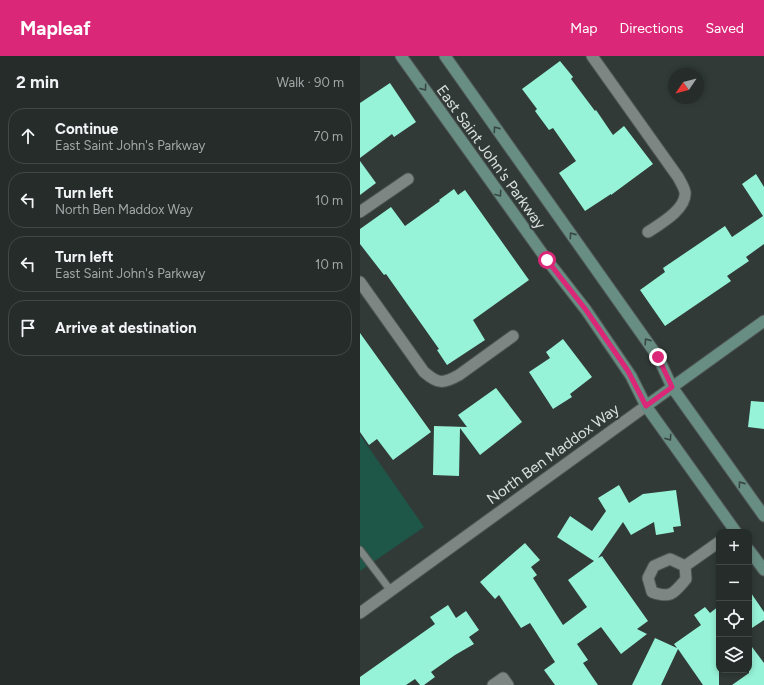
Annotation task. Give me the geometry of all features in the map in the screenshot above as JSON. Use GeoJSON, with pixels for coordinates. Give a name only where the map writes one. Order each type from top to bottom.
{"type":"FeatureCollection","features":[{"type":"Feature","properties":{"kind":"main road","name":"East Saint John's Parkway"},"geometry":{"type":"LineString","coordinates":[[401,56],[547,260],[586,310],[628,371],[646,406],[733,529]]}},
{"type":"Feature","properties":{"kind":"main road","name":"East Saint John's Parkway"},"geometry":{"type":"LineString","coordinates":[[445,56],[658,357],[672,387],[764,516]]}},
{"type":"Feature","properties":{"kind":"main road","name":"North Ben Maddox Way"},"geometry":{"type":"LineString","coordinates":[[646,406],[764,321]]}},
{"type":"Feature","properties":{"kind":"main road"},"geometry":{"type":"LineString","coordinates":[[752,554],[764,570]]}},
{"type":"Feature","properties":{"kind":"street"},"geometry":{"type":"LineString","coordinates":[[592,56],[678,177],[685,192],[683,205],[672,216],[648,232]]}},
{"type":"Feature","properties":{"kind":"street"},"geometry":{"type":"LineString","coordinates":[[360,212],[408,179]]}},
{"type":"Feature","properties":{"kind":"street"},"geometry":{"type":"LineString","coordinates":[[360,282],[424,372],[432,379],[440,382],[445,382],[460,375],[513,336]]}},
{"type":"Feature","properties":{"kind":"street","name":"North Ben Maddox Way"},"geometry":{"type":"LineString","coordinates":[[360,613],[646,406]]}},
{"type":"Feature","properties":{"kind":"street"},"geometry":{"type":"LineString","coordinates":[[685,566],[716,544]]}},
{"type":"Feature","properties":{"kind":"street"},"geometry":{"type":"LineString","coordinates":[[493,685],[505,681]]}},
{"type":"Feature","properties":{"kind":"lane"},"geometry":{"type":"LineString","coordinates":[[360,550],[391,591]]}},
{"type":"Feature","properties":{"kind":"green space"},"geometry":{"type":"Polygon","coordinates":[[[360,435],[424,527],[360,571],[360,435]]]}},
{"type":"Feature","properties":{"kind":"building"},"geometry":{"type":"Polygon","coordinates":[[[560,61],[573,77],[571,79],[595,111],[596,110],[613,135],[624,126],[653,164],[611,195],[585,211],[559,173],[576,161],[553,128],[549,130],[535,111],[537,109],[522,89],[560,61]]]}},
{"type":"Feature","properties":{"kind":"building"},"geometry":{"type":"Polygon","coordinates":[[[390,83],[416,122],[394,137],[392,134],[360,158],[360,103],[390,83]]]}},
{"type":"Feature","properties":{"kind":"building"},"geometry":{"type":"Polygon","coordinates":[[[360,161],[376,183],[360,195],[360,161]]]}},
{"type":"Feature","properties":{"kind":"building"},"geometry":{"type":"Polygon","coordinates":[[[756,174],[764,187],[764,244],[746,257],[749,261],[727,276],[731,281],[665,326],[640,290],[665,272],[663,268],[725,226],[732,237],[763,216],[742,184],[756,174]]]}},
{"type":"Feature","properties":{"kind":"building"},"geometry":{"type":"Polygon","coordinates":[[[454,189],[458,195],[465,190],[529,280],[473,320],[485,340],[447,365],[437,350],[439,349],[386,274],[384,275],[360,244],[360,229],[391,207],[405,226],[454,189]]]}},
{"type":"Feature","properties":{"kind":"building"},"geometry":{"type":"Polygon","coordinates":[[[360,333],[431,432],[393,460],[377,439],[369,445],[360,432],[360,333]]]}},
{"type":"Feature","properties":{"kind":"building"},"geometry":{"type":"Polygon","coordinates":[[[563,339],[592,377],[570,394],[572,397],[553,409],[529,372],[550,358],[546,352],[563,339]]]}},
{"type":"Feature","properties":{"kind":"building"},"geometry":{"type":"Polygon","coordinates":[[[496,388],[522,422],[480,455],[460,428],[459,476],[433,475],[434,426],[467,427],[458,415],[496,388]]]}},
{"type":"Feature","properties":{"kind":"building"},"geometry":{"type":"Polygon","coordinates":[[[751,401],[764,402],[764,429],[748,427],[751,401]]]}},
{"type":"Feature","properties":{"kind":"building"},"geometry":{"type":"Polygon","coordinates":[[[619,485],[629,503],[643,494],[676,490],[681,526],[673,527],[674,532],[656,535],[654,522],[631,535],[623,522],[598,558],[602,556],[648,621],[637,629],[647,634],[621,654],[601,627],[577,644],[588,660],[583,663],[598,685],[555,685],[544,670],[555,662],[530,623],[521,628],[499,595],[495,599],[480,582],[525,543],[540,560],[531,567],[537,575],[533,578],[563,625],[587,607],[568,580],[594,561],[557,537],[570,516],[592,531],[606,511],[598,498],[619,485]]]}},
{"type":"Feature","properties":{"kind":"building"},"geometry":{"type":"Polygon","coordinates":[[[752,594],[764,612],[764,620],[752,628],[752,594]]]}},
{"type":"Feature","properties":{"kind":"building"},"geometry":{"type":"Polygon","coordinates":[[[448,605],[456,618],[466,611],[479,630],[469,637],[474,644],[431,672],[435,677],[424,685],[420,685],[415,679],[406,685],[360,685],[360,677],[435,624],[430,617],[448,605]]]}},
{"type":"Feature","properties":{"kind":"building"},"geometry":{"type":"Polygon","coordinates":[[[705,607],[710,613],[716,608],[716,673],[719,673],[719,685],[703,685],[678,649],[661,685],[632,685],[655,638],[677,648],[674,644],[701,625],[694,615],[705,607]]]}},
{"type":"Feature","properties":{"kind":"building"},"geometry":{"type":"Polygon","coordinates":[[[752,647],[764,663],[764,685],[732,685],[749,673],[752,673],[752,647]]]}},
{"type":"Feature","properties":{"kind":"route"},"geometry":{"type":"LineString","coordinates":[[547,260],[586,310],[628,371],[646,406],[672,387],[658,357]]}}]}
